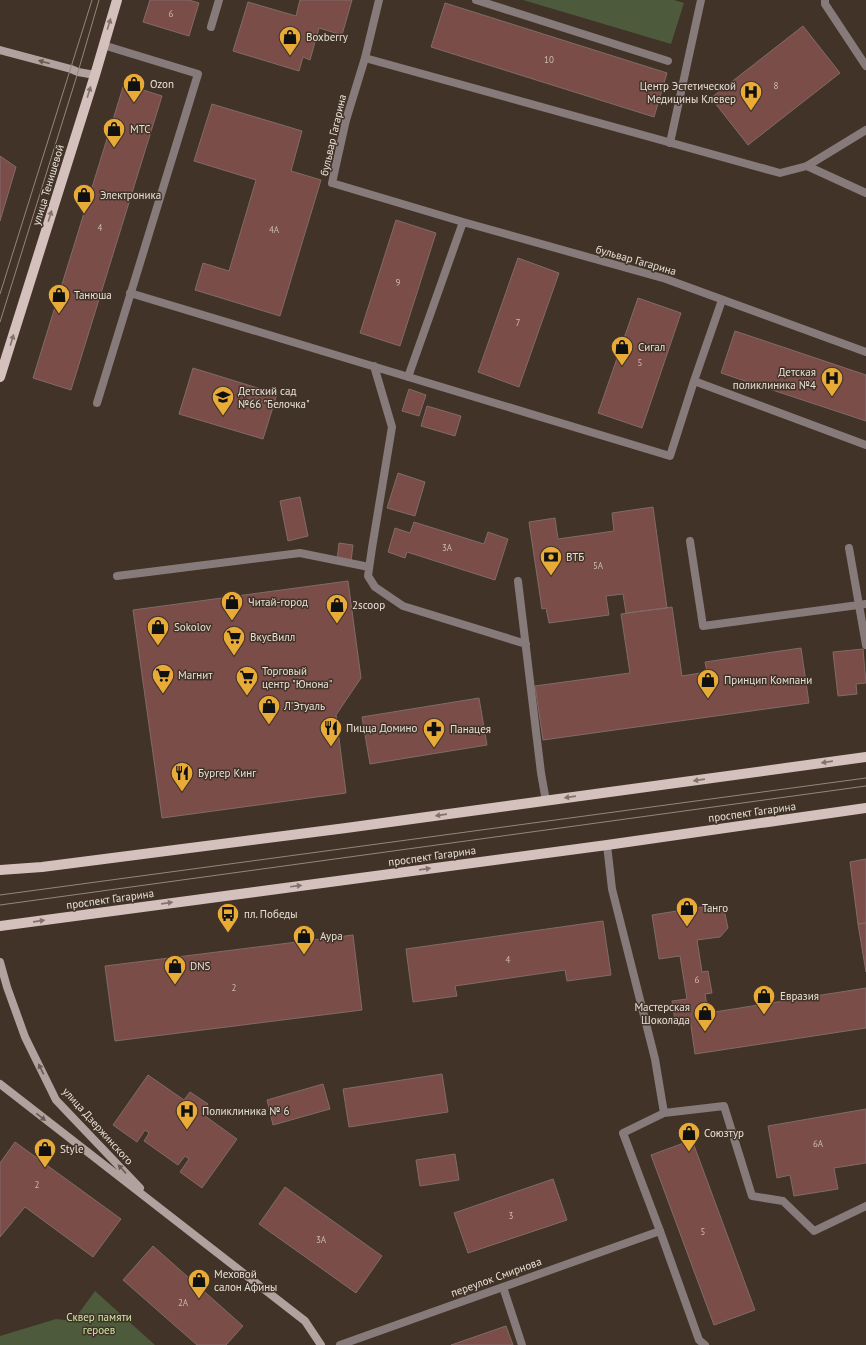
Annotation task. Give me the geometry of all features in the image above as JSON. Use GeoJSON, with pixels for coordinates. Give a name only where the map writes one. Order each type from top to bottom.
{"type":"FeatureCollection","features":[{"type":"Feature","properties":{"kind":"main road","name":"улица Тенишевой"},"geometry":{"type":"LineString","coordinates":[[0,377],[95,75],[117,0]]}},
{"type":"Feature","properties":{"kind":"main road"},"geometry":{"type":"LineString","coordinates":[[0,50],[78,72],[95,75]]}},
{"type":"Feature","properties":{"kind":"main road"},"geometry":{"type":"LineString","coordinates":[[0,870],[42,867],[353,827],[866,757]]}},
{"type":"Feature","properties":{"kind":"main road","name":"проспект Гагарина"},"geometry":{"type":"LineString","coordinates":[[0,926],[606,845],[866,808]]}},
{"type":"Feature","properties":{"kind":"main road","name":"улица Дзержинского"},"geometry":{"type":"LineString","coordinates":[[0,962],[7,987],[25,1037],[56,1100],[158,1208]]}},
{"type":"Feature","properties":{"kind":"main road","name":"улица Дзержинского"},"geometry":{"type":"LineString","coordinates":[[0,1084],[305,1321],[321,1345]]}},
{"type":"Feature","properties":{"kind":"street"},"geometry":{"type":"LineString","coordinates":[[211,27],[219,0]]}},
{"type":"Feature","properties":{"kind":"street","name":"бульвар Гагарина"},"geometry":{"type":"LineString","coordinates":[[379,0],[365,58],[346,120],[332,183],[463,222],[666,279],[866,352]]}},
{"type":"Feature","properties":{"kind":"street"},"geometry":{"type":"LineString","coordinates":[[476,0],[668,61]]}},
{"type":"Feature","properties":{"kind":"street"},"geometry":{"type":"LineString","coordinates":[[670,143],[701,0]]}},
{"type":"Feature","properties":{"kind":"street"},"geometry":{"type":"LineString","coordinates":[[825,0],[825,4],[866,66]]}},
{"type":"Feature","properties":{"kind":"street"},"geometry":{"type":"LineString","coordinates":[[97,403],[198,74],[103,45]]}},
{"type":"Feature","properties":{"kind":"street"},"geometry":{"type":"LineString","coordinates":[[365,58],[780,173],[807,166],[866,130]]}},
{"type":"Feature","properties":{"kind":"street"},"geometry":{"type":"LineString","coordinates":[[807,166],[866,193]]}},
{"type":"Feature","properties":{"kind":"street"},"geometry":{"type":"LineString","coordinates":[[408,377],[463,222]]}},
{"type":"Feature","properties":{"kind":"street"},"geometry":{"type":"LineString","coordinates":[[130,293],[315,347],[408,377],[670,456],[722,300]]}},
{"type":"Feature","properties":{"kind":"street"},"geometry":{"type":"LineString","coordinates":[[374,366],[392,427],[368,576],[375,587],[403,606],[526,644]]}},
{"type":"Feature","properties":{"kind":"street"},"geometry":{"type":"LineString","coordinates":[[694,381],[866,445]]}},
{"type":"Feature","properties":{"kind":"street"},"geometry":{"type":"LineString","coordinates":[[690,541],[703,626],[863,605]]}},
{"type":"Feature","properties":{"kind":"street"},"geometry":{"type":"LineString","coordinates":[[849,548],[863,605],[866,645]]}},
{"type":"Feature","properties":{"kind":"street"},"geometry":{"type":"LineString","coordinates":[[117,576],[300,553],[370,567]]}},
{"type":"Feature","properties":{"kind":"street"},"geometry":{"type":"LineString","coordinates":[[518,581],[546,801]]}},
{"type":"Feature","properties":{"kind":"street"},"geometry":{"type":"LineString","coordinates":[[606,845],[612,889],[655,1059],[664,1113]]}},
{"type":"Feature","properties":{"kind":"street"},"geometry":{"type":"LineString","coordinates":[[705,1345],[699,1340],[660,1230],[623,1133],[664,1113],[724,1106],[752,1196],[783,1201],[814,1231],[866,1206]]}},
{"type":"Feature","properties":{"kind":"street","name":"переулок Смирнова"},"geometry":{"type":"LineString","coordinates":[[340,1345],[660,1230]]}},
{"type":"Feature","properties":{"kind":"street"},"geometry":{"type":"LineString","coordinates":[[503,1287],[522,1345]]}},
{"type":"Feature","properties":{"kind":"green space"},"geometry":{"type":"Polygon","coordinates":[[[523,0],[674,0],[684,3],[671,44],[523,0]]]}},
{"type":"Feature","properties":{"kind":"green space","name":"Сквер памяти героев"},"geometry":{"type":"Polygon","coordinates":[[[95,1291],[155,1345],[0,1345],[0,1336],[56,1319],[73,1321],[95,1291]]]}},
{"type":"Feature","properties":{"kind":"building"},"geometry":{"type":"Polygon","coordinates":[[[150,0],[189,0],[199,3],[189,36],[143,22],[150,0]]]}},
{"type":"Feature","properties":{"kind":"building"},"geometry":{"type":"Polygon","coordinates":[[[300,0],[352,0],[342,35],[319,28],[310,60],[303,57],[299,71],[233,51],[248,2],[296,16],[300,0]]]}},
{"type":"Feature","properties":{"kind":"building"},"geometry":{"type":"Polygon","coordinates":[[[445,3],[667,73],[654,117],[431,47],[445,3]]]}},
{"type":"Feature","properties":{"kind":"building"},"geometry":{"type":"Polygon","coordinates":[[[803,26],[840,73],[748,145],[711,98],[803,26]]]}},
{"type":"Feature","properties":{"kind":"building"},"geometry":{"type":"Polygon","coordinates":[[[124,84],[162,96],[71,390],[33,378],[124,84]]]}},
{"type":"Feature","properties":{"kind":"building"},"geometry":{"type":"Polygon","coordinates":[[[212,104],[302,131],[291,171],[321,180],[280,316],[195,290],[203,263],[229,271],[256,180],[194,161],[212,104]]]}},
{"type":"Feature","properties":{"kind":"building"},"geometry":{"type":"Polygon","coordinates":[[[0,156],[16,167],[0,221],[0,156]]]}},
{"type":"Feature","properties":{"kind":"building"},"geometry":{"type":"Polygon","coordinates":[[[396,220],[436,233],[400,346],[360,333],[396,220]]]}},
{"type":"Feature","properties":{"kind":"building"},"geometry":{"type":"Polygon","coordinates":[[[518,258],[559,273],[519,387],[478,372],[518,258]]]}},
{"type":"Feature","properties":{"kind":"building"},"geometry":{"type":"Polygon","coordinates":[[[638,298],[681,313],[642,428],[598,413],[638,298]]]}},
{"type":"Feature","properties":{"kind":"building","name":"Детская поликлиника №4"},"geometry":{"type":"Polygon","coordinates":[[[735,331],[866,375],[866,421],[721,373],[735,331]]]}},
{"type":"Feature","properties":{"kind":"building"},"geometry":{"type":"Polygon","coordinates":[[[193,368],[277,394],[263,439],[179,414],[193,368]]]}},
{"type":"Feature","properties":{"kind":"building"},"geometry":{"type":"Polygon","coordinates":[[[409,389],[426,395],[419,416],[402,411],[409,389]]]}},
{"type":"Feature","properties":{"kind":"building"},"geometry":{"type":"Polygon","coordinates":[[[427,406],[461,416],[455,436],[421,426],[427,406]]]}},
{"type":"Feature","properties":{"kind":"building"},"geometry":{"type":"Polygon","coordinates":[[[398,473],[425,482],[415,516],[387,508],[398,473]]]}},
{"type":"Feature","properties":{"kind":"building"},"geometry":{"type":"Polygon","coordinates":[[[300,497],[308,536],[288,541],[280,501],[300,497]]]}},
{"type":"Feature","properties":{"kind":"building"},"geometry":{"type":"Polygon","coordinates":[[[653,507],[667,608],[626,613],[623,594],[606,596],[609,615],[549,623],[546,608],[542,609],[529,522],[555,518],[558,539],[614,531],[612,513],[653,507]]]}},
{"type":"Feature","properties":{"kind":"building"},"geometry":{"type":"Polygon","coordinates":[[[414,522],[484,544],[488,532],[508,539],[495,580],[407,552],[405,558],[388,552],[395,528],[410,533],[414,522]]]}},
{"type":"Feature","properties":{"kind":"building"},"geometry":{"type":"Polygon","coordinates":[[[339,543],[353,545],[351,562],[337,560],[339,543]]]}},
{"type":"Feature","properties":{"kind":"building","name":"Торговый центр \"Юнона\""},"geometry":{"type":"Polygon","coordinates":[[[348,581],[361,678],[336,715],[346,793],[162,818],[133,610],[348,581]]]}},
{"type":"Feature","properties":{"kind":"building"},"geometry":{"type":"Polygon","coordinates":[[[672,607],[682,676],[707,672],[705,662],[801,648],[809,703],[543,740],[535,686],[630,673],[621,614],[672,607]]]}},
{"type":"Feature","properties":{"kind":"building"},"geometry":{"type":"Polygon","coordinates":[[[863,649],[866,683],[856,684],[857,694],[838,696],[833,652],[863,649]]]}},
{"type":"Feature","properties":{"kind":"building"},"geometry":{"type":"Polygon","coordinates":[[[479,698],[487,745],[370,764],[362,717],[479,698]]]}},
{"type":"Feature","properties":{"kind":"building"},"geometry":{"type":"Polygon","coordinates":[[[866,859],[866,923],[858,924],[850,862],[866,859]]]}},
{"type":"Feature","properties":{"kind":"building"},"geometry":{"type":"Polygon","coordinates":[[[714,905],[725,914],[728,928],[720,937],[697,940],[702,972],[708,971],[712,993],[705,994],[708,1013],[866,988],[866,1028],[695,1054],[690,1019],[675,1021],[672,1001],[687,999],[680,956],[659,959],[652,915],[714,905]]]}},
{"type":"Feature","properties":{"kind":"building"},"geometry":{"type":"Polygon","coordinates":[[[603,921],[611,975],[567,981],[565,970],[455,986],[457,996],[413,1002],[406,949],[603,921]]]}},
{"type":"Feature","properties":{"kind":"building"},"geometry":{"type":"Polygon","coordinates":[[[866,923],[866,972],[858,924],[866,923]]]}},
{"type":"Feature","properties":{"kind":"building"},"geometry":{"type":"Polygon","coordinates":[[[353,935],[362,1010],[115,1041],[105,966],[353,935]]]}},
{"type":"Feature","properties":{"kind":"building"},"geometry":{"type":"Polygon","coordinates":[[[442,1074],[448,1112],[349,1127],[343,1089],[442,1074]]]}},
{"type":"Feature","properties":{"kind":"building","name":"Поликлиника № 6"},"geometry":{"type":"Polygon","coordinates":[[[148,1075],[184,1100],[190,1092],[208,1104],[201,1113],[237,1139],[202,1188],[180,1172],[189,1159],[185,1156],[178,1165],[144,1141],[149,1133],[145,1130],[137,1142],[113,1125],[148,1075]]]}},
{"type":"Feature","properties":{"kind":"building"},"geometry":{"type":"Polygon","coordinates":[[[323,1084],[330,1109],[273,1125],[267,1100],[323,1084]]]}},
{"type":"Feature","properties":{"kind":"building"},"geometry":{"type":"Polygon","coordinates":[[[866,1109],[866,1163],[834,1168],[838,1189],[794,1196],[790,1175],[777,1178],[768,1126],[866,1109]]]}},
{"type":"Feature","properties":{"kind":"building"},"geometry":{"type":"Polygon","coordinates":[[[692,1140],[755,1310],[714,1325],[651,1155],[692,1140]]]}},
{"type":"Feature","properties":{"kind":"building"},"geometry":{"type":"Polygon","coordinates":[[[15,1142],[121,1219],[93,1257],[25,1207],[0,1237],[0,1163],[15,1142]]]}},
{"type":"Feature","properties":{"kind":"building"},"geometry":{"type":"Polygon","coordinates":[[[455,1154],[459,1180],[420,1186],[416,1160],[455,1154]]]}},
{"type":"Feature","properties":{"kind":"building"},"geometry":{"type":"Polygon","coordinates":[[[553,1179],[567,1220],[468,1253],[454,1213],[553,1179]]]}},
{"type":"Feature","properties":{"kind":"building"},"geometry":{"type":"Polygon","coordinates":[[[285,1187],[382,1256],[356,1293],[259,1224],[285,1187]]]}},
{"type":"Feature","properties":{"kind":"building"},"geometry":{"type":"Polygon","coordinates":[[[153,1246],[243,1326],[226,1345],[197,1345],[123,1280],[153,1246]]]}},
{"type":"Feature","properties":{"kind":"building"},"geometry":{"type":"Polygon","coordinates":[[[506,1326],[513,1345],[451,1345],[506,1326]]]}},
{"type":"Feature","properties":{"kind":"tram line"},"geometry":{"type":"LineString","coordinates":[[0,294],[92,0]]}},
{"type":"Feature","properties":{"kind":"tram line"},"geometry":{"type":"LineString","coordinates":[[0,322],[99,0]]}},
{"type":"Feature","properties":{"kind":"tram line"},"geometry":{"type":"LineString","coordinates":[[0,895],[866,778]]}},
{"type":"Feature","properties":{"kind":"tram line"},"geometry":{"type":"LineString","coordinates":[[0,905],[866,786]]}},
{"type":"Feature","properties":{"kind":"place","name":"Boxberry"},"geometry":{"type":"Point","coordinates":[290,56]}},
{"type":"Feature","properties":{"kind":"place","name":"Ozon"},"geometry":{"type":"Point","coordinates":[134,104]}},
{"type":"Feature","properties":{"kind":"place","name":"Центр Эстетической Медицины Клевер"},"geometry":{"type":"Point","coordinates":[751,112]}},
{"type":"Feature","properties":{"kind":"place","name":"МТС"},"geometry":{"type":"Point","coordinates":[114,148]}},
{"type":"Feature","properties":{"kind":"place","name":"Электроника"},"geometry":{"type":"Point","coordinates":[84,214]}},
{"type":"Feature","properties":{"kind":"place","name":"Танюша"},"geometry":{"type":"Point","coordinates":[59,314]}},
{"type":"Feature","properties":{"kind":"place","name":"Сигал"},"geometry":{"type":"Point","coordinates":[622,366]}},
{"type":"Feature","properties":{"kind":"place","name":"Детская поликлиника №4"},"geometry":{"type":"Point","coordinates":[832,398]}},
{"type":"Feature","properties":{"kind":"place","name":"Детский сад №66 \"Белочка\""},"geometry":{"type":"Point","coordinates":[223,416]}},
{"type":"Feature","properties":{"kind":"place","name":"ВТБ"},"geometry":{"type":"Point","coordinates":[551,576]}},
{"type":"Feature","properties":{"kind":"place","name":"Читай-город"},"geometry":{"type":"Point","coordinates":[232,622]}},
{"type":"Feature","properties":{"kind":"place","name":"2scoop"},"geometry":{"type":"Point","coordinates":[337,624]}},
{"type":"Feature","properties":{"kind":"place","name":"Sokolov"},"geometry":{"type":"Point","coordinates":[158,646]}},
{"type":"Feature","properties":{"kind":"place","name":"ВкусВилл"},"geometry":{"type":"Point","coordinates":[234,656]}},
{"type":"Feature","properties":{"kind":"place","name":"Магнит"},"geometry":{"type":"Point","coordinates":[163,694]}},
{"type":"Feature","properties":{"kind":"place","name":"Торговый центр \"Юнона\""},"geometry":{"type":"Point","coordinates":[247,696]}},
{"type":"Feature","properties":{"kind":"place","name":"Принцип Компани"},"geometry":{"type":"Point","coordinates":[708,700]}},
{"type":"Feature","properties":{"kind":"place","name":"Л'Этуаль"},"geometry":{"type":"Point","coordinates":[269,726]}},
{"type":"Feature","properties":{"kind":"place","name":"Пицца Домино"},"geometry":{"type":"Point","coordinates":[331,748]}},
{"type":"Feature","properties":{"kind":"place","name":"Панацея"},"geometry":{"type":"Point","coordinates":[434,748]}},
{"type":"Feature","properties":{"kind":"place","name":"Бургер Кинг"},"geometry":{"type":"Point","coordinates":[182,792]}},
{"type":"Feature","properties":{"kind":"place","name":"Танго"},"geometry":{"type":"Point","coordinates":[687,928]}},
{"type":"Feature","properties":{"kind":"place","name":"пл. Победы"},"geometry":{"type":"Point","coordinates":[228,934]}},
{"type":"Feature","properties":{"kind":"place","name":"Аура"},"geometry":{"type":"Point","coordinates":[304,956]}},
{"type":"Feature","properties":{"kind":"place","name":"DNS"},"geometry":{"type":"Point","coordinates":[175,986]}},
{"type":"Feature","properties":{"kind":"place","name":"Евразия"},"geometry":{"type":"Point","coordinates":[764,1016]}},
{"type":"Feature","properties":{"kind":"place","name":"Мастерская Шоколада"},"geometry":{"type":"Point","coordinates":[705,1032]}},
{"type":"Feature","properties":{"kind":"place","name":"Поликлиника № 6"},"geometry":{"type":"Point","coordinates":[187,1130]}},
{"type":"Feature","properties":{"kind":"place","name":"Союзтур"},"geometry":{"type":"Point","coordinates":[689,1152]}},
{"type":"Feature","properties":{"kind":"place","name":"Style"},"geometry":{"type":"Point","coordinates":[45,1168]}},
{"type":"Feature","properties":{"kind":"place","name":"Меховой салон Афины"},"geometry":{"type":"Point","coordinates":[199,1300]}}]}
